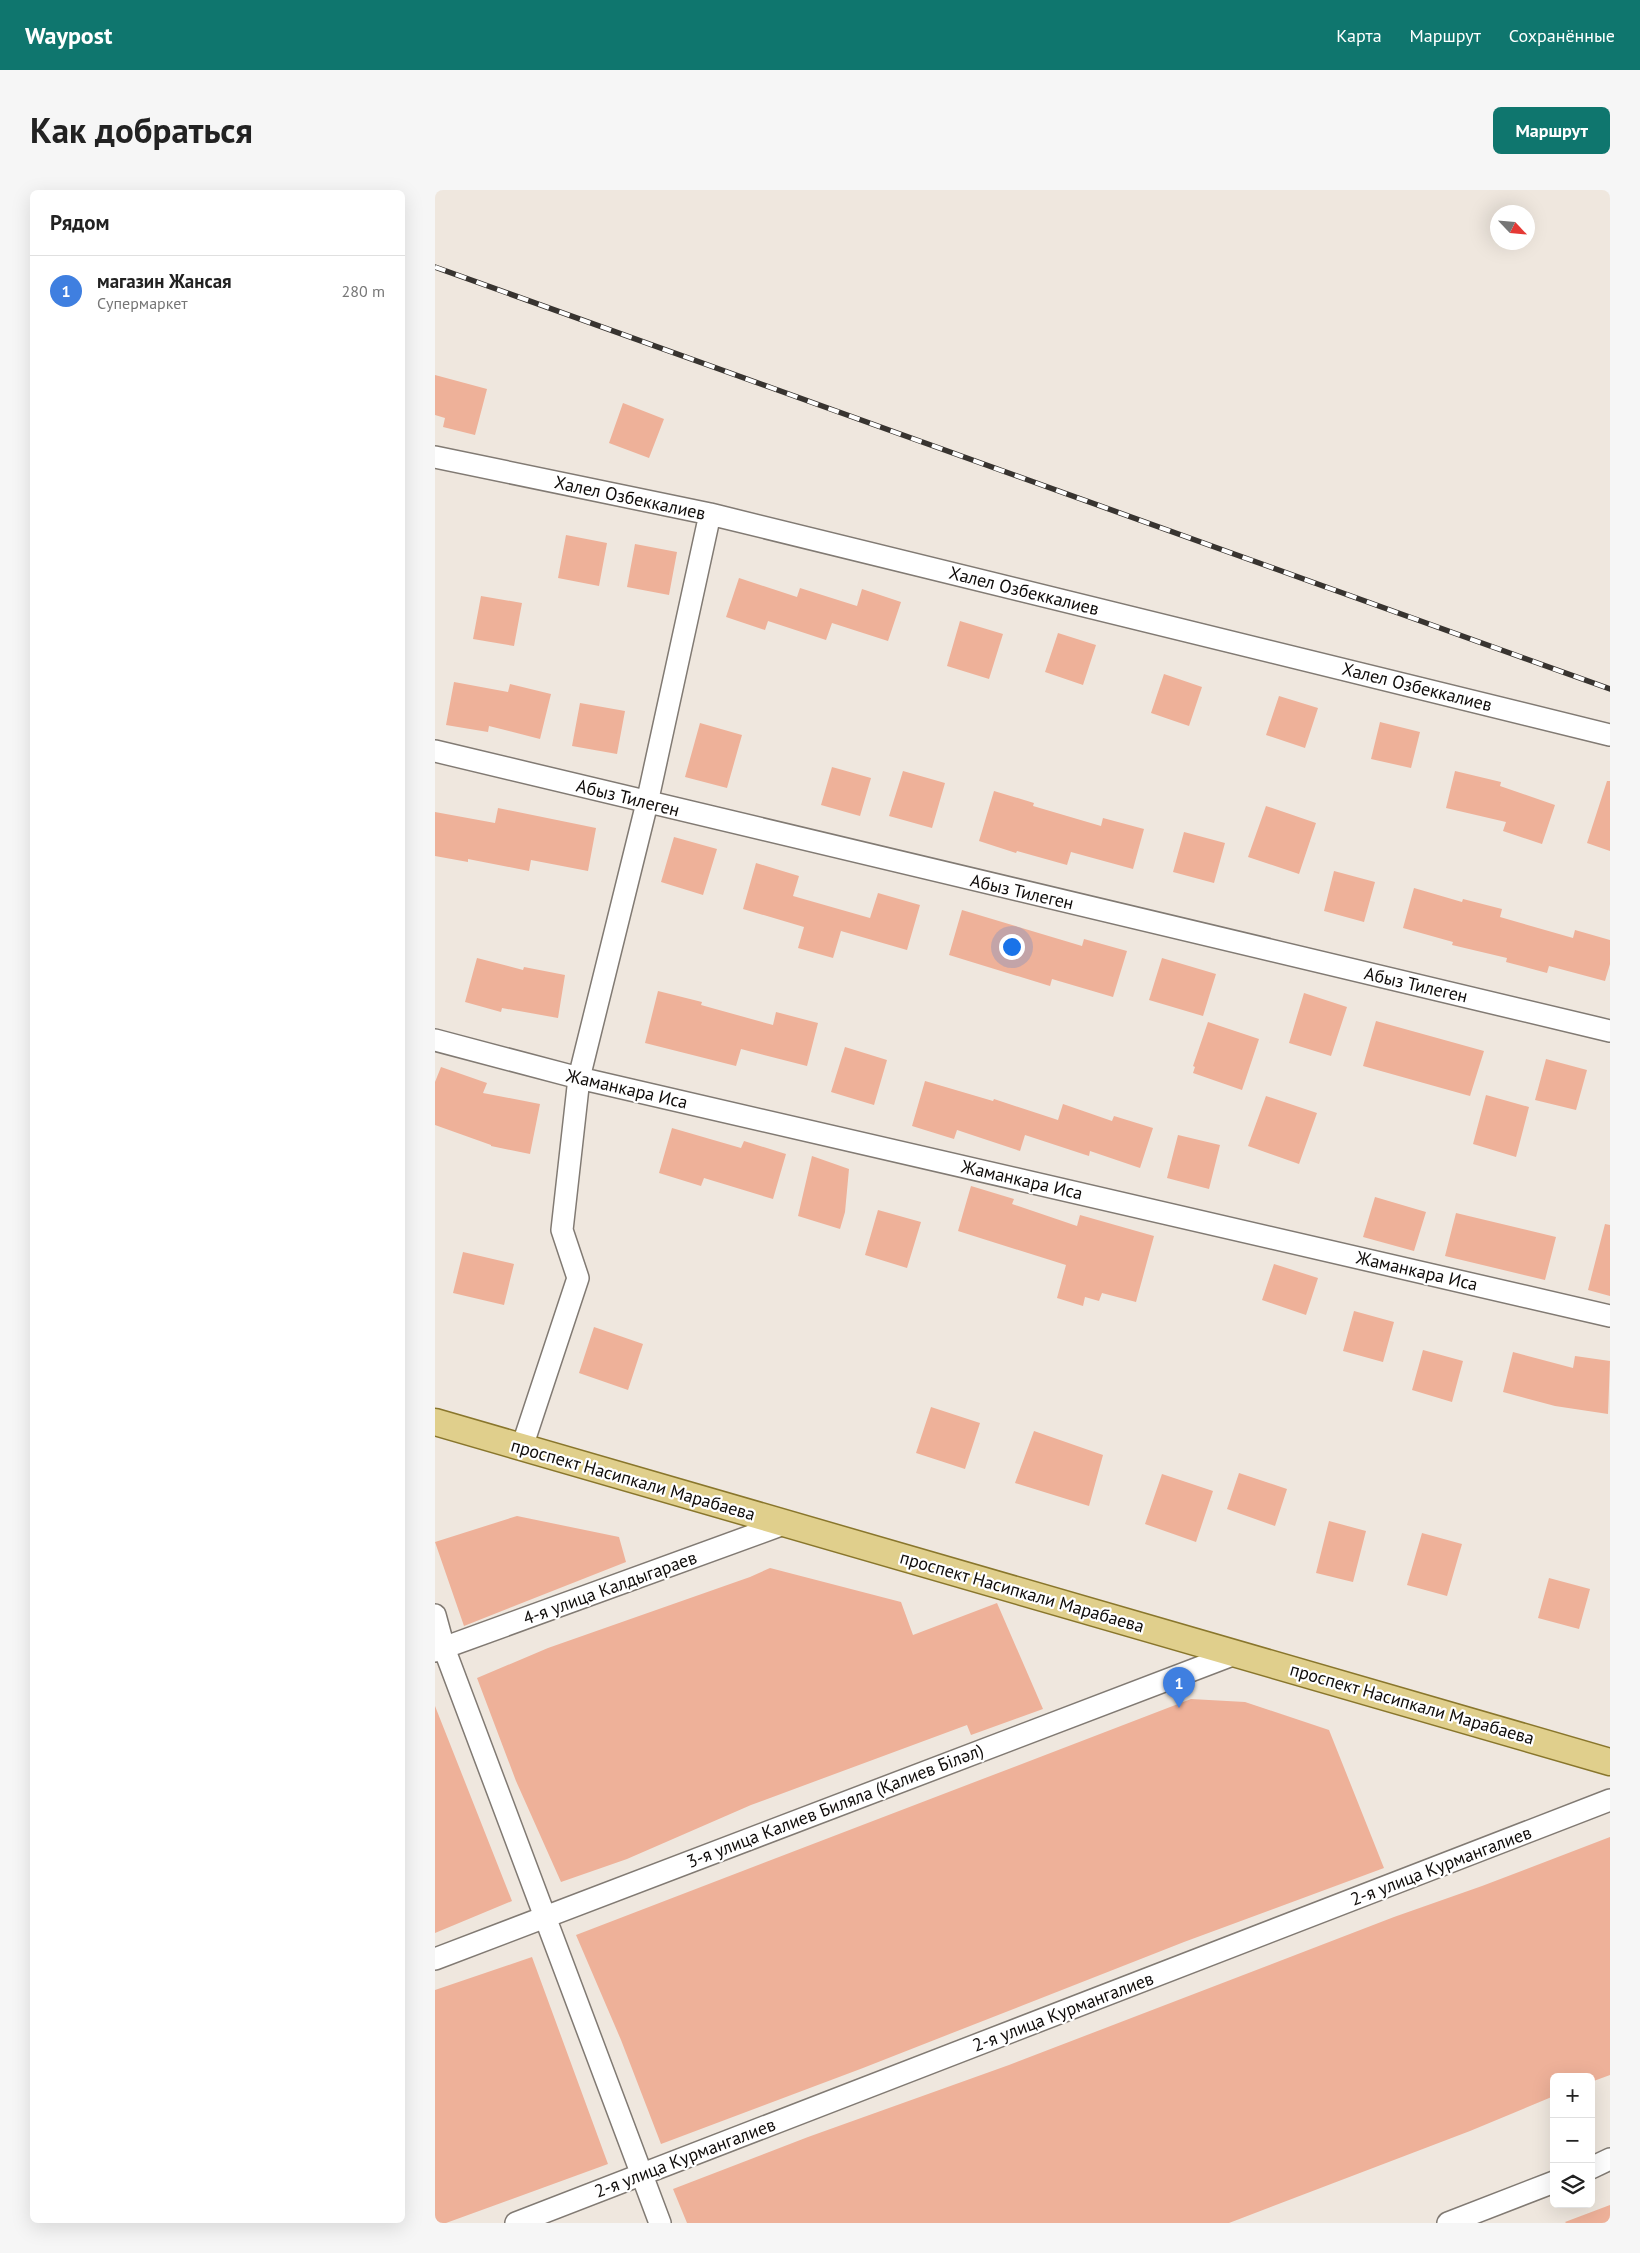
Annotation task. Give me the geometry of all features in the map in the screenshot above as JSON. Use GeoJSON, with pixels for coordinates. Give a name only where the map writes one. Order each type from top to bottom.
{"type":"FeatureCollection","features":[{"type":"Feature","properties":{"kind":"main road","name":"проспект Насипкали Марабаева"},"geometry":{"type":"LineString","coordinates":[[435,1422],[1610,1762]]}},
{"type":"Feature","properties":{"kind":"street","name":"Халел Озбеккалиев"},"geometry":{"type":"LineString","coordinates":[[435,457],[710,514],[1610,735]]}},
{"type":"Feature","properties":{"kind":"street"},"geometry":{"type":"LineString","coordinates":[[522,1447],[578,1278],[562,1230],[579,1078],[647,803],[710,514]]}},
{"type":"Feature","properties":{"kind":"street","name":"Абыз Тилеген"},"geometry":{"type":"LineString","coordinates":[[435,751],[1610,1031]]}},
{"type":"Feature","properties":{"kind":"street","name":"Жаманкара Иса"},"geometry":{"type":"LineString","coordinates":[[435,1040],[579,1078],[1610,1316]]}},
{"type":"Feature","properties":{"kind":"street","name":"4-я улица Калдыгараев"},"geometry":{"type":"LineString","coordinates":[[440,1650],[784,1524]]}},
{"type":"Feature","properties":{"kind":"street"},"geometry":{"type":"LineString","coordinates":[[435,1615],[440,1650],[545,1917],[660,2223]]}},
{"type":"Feature","properties":{"kind":"street","name":"3-я улица Калиев Биляла (Қалиев Біләл)"},"geometry":{"type":"LineString","coordinates":[[435,1959],[1235,1654]]}},
{"type":"Feature","properties":{"kind":"street","name":"2-я улица Курмангалиев"},"geometry":{"type":"LineString","coordinates":[[516,2223],[1610,1800]]}},
{"type":"Feature","properties":{"kind":"street"},"geometry":{"type":"LineString","coordinates":[[1595,2166],[1610,2159]]}},
{"type":"Feature","properties":{"kind":"street"},"geometry":{"type":"LineString","coordinates":[[1449,2223],[1550,2184]]}},
{"type":"Feature","properties":{"kind":"building"},"geometry":{"type":"Polygon","coordinates":[[[435,375],[487,389],[475,435],[443,427],[445,418],[435,415],[435,375]]]}},
{"type":"Feature","properties":{"kind":"building"},"geometry":{"type":"Polygon","coordinates":[[[623,403],[664,419],[649,458],[609,443],[623,403]]]}},
{"type":"Feature","properties":{"kind":"building"},"geometry":{"type":"Polygon","coordinates":[[[566,535],[607,543],[599,586],[558,578],[566,535]]]}},
{"type":"Feature","properties":{"kind":"building"},"geometry":{"type":"Polygon","coordinates":[[[635,544],[677,552],[669,595],[627,587],[635,544]]]}},
{"type":"Feature","properties":{"kind":"building"},"geometry":{"type":"Polygon","coordinates":[[[739,578],[797,597],[800,588],[857,606],[862,589],[901,602],[888,641],[832,623],[826,640],[768,621],[765,630],[726,617],[739,578]]]}},
{"type":"Feature","properties":{"kind":"building"},"geometry":{"type":"Polygon","coordinates":[[[481,596],[522,603],[514,646],[473,639],[481,596]]]}},
{"type":"Feature","properties":{"kind":"building"},"geometry":{"type":"Polygon","coordinates":[[[960,621],[1003,634],[989,679],[947,666],[960,621]]]}},
{"type":"Feature","properties":{"kind":"building"},"geometry":{"type":"Polygon","coordinates":[[[1058,633],[1096,645],[1083,685],[1045,672],[1058,633]]]}},
{"type":"Feature","properties":{"kind":"building"},"geometry":{"type":"Polygon","coordinates":[[[1164,674],[1202,687],[1189,726],[1151,713],[1164,674]]]}},
{"type":"Feature","properties":{"kind":"building"},"geometry":{"type":"Polygon","coordinates":[[[454,682],[508,692],[510,684],[551,694],[540,739],[489,726],[488,732],[446,725],[454,682]]]}},
{"type":"Feature","properties":{"kind":"building"},"geometry":{"type":"Polygon","coordinates":[[[1279,696],[1318,708],[1305,748],[1266,735],[1279,696]]]}},
{"type":"Feature","properties":{"kind":"building"},"geometry":{"type":"Polygon","coordinates":[[[580,703],[625,711],[617,754],[572,746],[580,703]]]}},
{"type":"Feature","properties":{"kind":"building"},"geometry":{"type":"Polygon","coordinates":[[[1380,722],[1420,732],[1411,768],[1371,759],[1380,722]]]}},
{"type":"Feature","properties":{"kind":"building"},"geometry":{"type":"Polygon","coordinates":[[[700,723],[742,735],[727,788],[685,777],[700,723]]]}},
{"type":"Feature","properties":{"kind":"building"},"geometry":{"type":"Polygon","coordinates":[[[832,767],[871,778],[860,816],[821,805],[832,767]]]}},
{"type":"Feature","properties":{"kind":"building"},"geometry":{"type":"Polygon","coordinates":[[[903,771],[945,783],[932,828],[889,816],[903,771]]]}},
{"type":"Feature","properties":{"kind":"building"},"geometry":{"type":"Polygon","coordinates":[[[1455,771],[1501,782],[1500,786],[1555,805],[1542,844],[1503,831],[1506,822],[1446,808],[1455,771]]]}},
{"type":"Feature","properties":{"kind":"building"},"geometry":{"type":"Polygon","coordinates":[[[1607,781],[1610,781],[1610,851],[1587,843],[1607,781]]]}},
{"type":"Feature","properties":{"kind":"building"},"geometry":{"type":"Polygon","coordinates":[[[994,791],[1034,803],[1033,806],[1101,826],[1103,818],[1144,829],[1133,869],[1071,852],[1067,865],[1017,851],[1016,853],[979,841],[994,791]]]}},
{"type":"Feature","properties":{"kind":"building"},"geometry":{"type":"Polygon","coordinates":[[[1266,806],[1316,823],[1299,874],[1248,857],[1266,806]]]}},
{"type":"Feature","properties":{"kind":"building"},"geometry":{"type":"Polygon","coordinates":[[[498,808],[596,828],[588,871],[531,860],[529,871],[468,859],[468,862],[435,856],[435,812],[495,823],[498,808]]]}},
{"type":"Feature","properties":{"kind":"building"},"geometry":{"type":"Polygon","coordinates":[[[1184,832],[1225,843],[1214,883],[1173,872],[1184,832]]]}},
{"type":"Feature","properties":{"kind":"building"},"geometry":{"type":"Polygon","coordinates":[[[674,837],[717,849],[703,895],[661,882],[674,837]]]}},
{"type":"Feature","properties":{"kind":"building"},"geometry":{"type":"Polygon","coordinates":[[[756,863],[799,876],[793,896],[870,918],[878,893],[920,905],[907,950],[841,931],[833,958],[798,948],[804,927],[743,909],[756,863]]]}},
{"type":"Feature","properties":{"kind":"building"},"geometry":{"type":"Polygon","coordinates":[[[1334,871],[1375,882],[1364,922],[1324,911],[1334,871]]]}},
{"type":"Feature","properties":{"kind":"building"},"geometry":{"type":"Polygon","coordinates":[[[1414,888],[1462,902],[1463,899],[1502,909],[1500,917],[1573,938],[1575,930],[1610,940],[1610,964],[1605,981],[1549,966],[1547,973],[1506,962],[1507,958],[1452,945],[1453,942],[1403,928],[1414,888]]]}},
{"type":"Feature","properties":{"kind":"building"},"geometry":{"type":"Polygon","coordinates":[[[962,910],[1082,946],[1084,939],[1127,951],[1113,997],[1052,979],[1050,986],[949,955],[962,910]]]}},
{"type":"Feature","properties":{"kind":"building"},"geometry":{"type":"Polygon","coordinates":[[[477,958],[523,970],[524,967],[565,975],[558,1018],[502,1008],[501,1012],[465,1002],[477,958]]]}},
{"type":"Feature","properties":{"kind":"building"},"geometry":{"type":"Polygon","coordinates":[[[1162,958],[1216,974],[1203,1016],[1149,1000],[1162,958]]]}},
{"type":"Feature","properties":{"kind":"building"},"geometry":{"type":"Polygon","coordinates":[[[658,991],[702,1002],[701,1005],[773,1025],[776,1012],[818,1023],[807,1066],[741,1049],[736,1066],[645,1043],[658,991]]]}},
{"type":"Feature","properties":{"kind":"building"},"geometry":{"type":"Polygon","coordinates":[[[1304,993],[1347,1007],[1331,1056],[1289,1043],[1304,993]]]}},
{"type":"Feature","properties":{"kind":"building"},"geometry":{"type":"Polygon","coordinates":[[[1376,1021],[1484,1051],[1470,1096],[1363,1066],[1376,1021]]]}},
{"type":"Feature","properties":{"kind":"building"},"geometry":{"type":"Polygon","coordinates":[[[1208,1022],[1259,1039],[1242,1090],[1193,1073],[1195,1067],[1193,1066],[1208,1022]]]}},
{"type":"Feature","properties":{"kind":"building"},"geometry":{"type":"Polygon","coordinates":[[[845,1047],[887,1060],[874,1105],[831,1092],[845,1047]]]}},
{"type":"Feature","properties":{"kind":"building"},"geometry":{"type":"Polygon","coordinates":[[[1546,1059],[1587,1070],[1576,1110],[1535,1100],[1546,1059]]]}},
{"type":"Feature","properties":{"kind":"building"},"geometry":{"type":"Polygon","coordinates":[[[441,1067],[487,1083],[483,1093],[540,1104],[530,1154],[491,1146],[435,1125],[435,1082],[441,1067]]]}},
{"type":"Feature","properties":{"kind":"building"},"geometry":{"type":"Polygon","coordinates":[[[925,1081],[993,1101],[994,1099],[1058,1120],[1063,1104],[1112,1121],[1114,1116],[1153,1128],[1140,1168],[1090,1151],[1089,1156],[1025,1135],[1020,1151],[957,1130],[954,1139],[912,1126],[925,1081]]]}},
{"type":"Feature","properties":{"kind":"building"},"geometry":{"type":"Polygon","coordinates":[[[1486,1095],[1529,1107],[1516,1157],[1473,1144],[1486,1095]]]}},
{"type":"Feature","properties":{"kind":"building"},"geometry":{"type":"Polygon","coordinates":[[[1266,1096],[1317,1113],[1299,1164],[1248,1146],[1266,1096]]]}},
{"type":"Feature","properties":{"kind":"building"},"geometry":{"type":"Polygon","coordinates":[[[672,1128],[741,1148],[744,1141],[786,1154],[773,1199],[704,1178],[701,1186],[659,1173],[672,1128]]]}},
{"type":"Feature","properties":{"kind":"building"},"geometry":{"type":"Polygon","coordinates":[[[1178,1135],[1220,1145],[1209,1189],[1167,1178],[1178,1135]]]}},
{"type":"Feature","properties":{"kind":"building"},"geometry":{"type":"Polygon","coordinates":[[[812,1156],[849,1169],[845,1212],[840,1229],[798,1216],[812,1156]]]}},
{"type":"Feature","properties":{"kind":"building"},"geometry":{"type":"Polygon","coordinates":[[[971,1186],[1014,1199],[1012,1204],[1077,1226],[1080,1215],[1154,1236],[1136,1302],[1102,1293],[1099,1301],[1085,1297],[1083,1306],[1057,1298],[1066,1265],[958,1231],[971,1186]]]}},
{"type":"Feature","properties":{"kind":"building"},"geometry":{"type":"Polygon","coordinates":[[[1375,1197],[1426,1212],[1414,1251],[1363,1237],[1375,1197]]]}},
{"type":"Feature","properties":{"kind":"building"},"geometry":{"type":"Polygon","coordinates":[[[878,1210],[921,1222],[907,1268],[865,1255],[878,1210]]]}},
{"type":"Feature","properties":{"kind":"building"},"geometry":{"type":"Polygon","coordinates":[[[1456,1213],[1556,1237],[1545,1280],[1445,1256],[1456,1213]]]}},
{"type":"Feature","properties":{"kind":"building"},"geometry":{"type":"Polygon","coordinates":[[[1605,1224],[1610,1225],[1610,1296],[1588,1290],[1605,1224]]]}},
{"type":"Feature","properties":{"kind":"building"},"geometry":{"type":"Polygon","coordinates":[[[463,1252],[514,1264],[504,1305],[453,1293],[463,1252]]]}},
{"type":"Feature","properties":{"kind":"building"},"geometry":{"type":"Polygon","coordinates":[[[1274,1264],[1318,1278],[1306,1315],[1262,1300],[1274,1264]]]}},
{"type":"Feature","properties":{"kind":"building"},"geometry":{"type":"Polygon","coordinates":[[[1354,1311],[1394,1322],[1383,1362],[1343,1351],[1354,1311]]]}},
{"type":"Feature","properties":{"kind":"building"},"geometry":{"type":"Polygon","coordinates":[[[594,1327],[643,1344],[628,1390],[579,1373],[594,1327]]]}},
{"type":"Feature","properties":{"kind":"building"},"geometry":{"type":"Polygon","coordinates":[[[1423,1350],[1463,1361],[1452,1402],[1412,1390],[1423,1350]]]}},
{"type":"Feature","properties":{"kind":"building"},"geometry":{"type":"Polygon","coordinates":[[[1513,1352],[1573,1368],[1575,1356],[1610,1361],[1608,1414],[1555,1406],[1503,1392],[1513,1352]]]}},
{"type":"Feature","properties":{"kind":"building"},"geometry":{"type":"Polygon","coordinates":[[[931,1407],[980,1423],[965,1469],[916,1453],[931,1407]]]}},
{"type":"Feature","properties":{"kind":"building"},"geometry":{"type":"Polygon","coordinates":[[[1034,1431],[1103,1455],[1089,1506],[1015,1483],[1034,1431]]]}},
{"type":"Feature","properties":{"kind":"building"},"geometry":{"type":"Polygon","coordinates":[[[1239,1473],[1287,1489],[1275,1526],[1227,1509],[1239,1473]]]}},
{"type":"Feature","properties":{"kind":"building"},"geometry":{"type":"Polygon","coordinates":[[[1162,1474],[1213,1491],[1196,1542],[1145,1524],[1162,1474]]]}},
{"type":"Feature","properties":{"kind":"building"},"geometry":{"type":"Polygon","coordinates":[[[517,1516],[619,1537],[626,1562],[464,1626],[435,1542],[517,1516]]]}},
{"type":"Feature","properties":{"kind":"building"},"geometry":{"type":"Polygon","coordinates":[[[1329,1521],[1366,1531],[1353,1582],[1316,1573],[1329,1521]]]}},
{"type":"Feature","properties":{"kind":"building"},"geometry":{"type":"Polygon","coordinates":[[[1422,1533],[1462,1544],[1447,1596],[1407,1585],[1422,1533]]]}},
{"type":"Feature","properties":{"kind":"building"},"geometry":{"type":"Polygon","coordinates":[[[770,1568],[901,1602],[913,1635],[997,1603],[1043,1709],[971,1735],[967,1725],[751,1805],[627,1859],[561,1882],[516,1781],[477,1678],[548,1648],[750,1577],[770,1568]]]}},
{"type":"Feature","properties":{"kind":"building"},"geometry":{"type":"Polygon","coordinates":[[[1549,1578],[1590,1589],[1579,1629],[1538,1618],[1549,1578]]]}},
{"type":"Feature","properties":{"kind":"building"},"geometry":{"type":"Polygon","coordinates":[[[1191,1699],[1245,1702],[1329,1730],[1384,1868],[1184,1942],[863,2068],[661,2144],[621,2040],[576,1935],[1191,1699]]]}},
{"type":"Feature","properties":{"kind":"building"},"geometry":{"type":"Polygon","coordinates":[[[435,1706],[512,1901],[435,1933],[435,1706]]]}},
{"type":"Feature","properties":{"kind":"building"},"geometry":{"type":"Polygon","coordinates":[[[1610,1837],[1610,2075],[1595,2081],[1595,2073],[1550,2073],[1550,2098],[1470,2131],[1229,2223],[687,2223],[673,2189],[808,2137],[1009,2065],[1394,1917],[1610,1837]]]}},
{"type":"Feature","properties":{"kind":"building"},"geometry":{"type":"Polygon","coordinates":[[[532,1957],[608,2164],[446,2223],[435,2223],[435,1990],[532,1957]]]}},
{"type":"Feature","properties":{"kind":"building"},"geometry":{"type":"Polygon","coordinates":[[[1610,2205],[1610,2223],[1565,2222],[1610,2205]]]}},
{"type":"Feature","properties":{"kind":"railway"},"geometry":{"type":"LineString","coordinates":[[435,267],[1610,689]]}},
{"type":"Feature","properties":{"kind":"place","name":"магазин Жансая"},"geometry":{"type":"Point","coordinates":[1179,1708]}}]}
